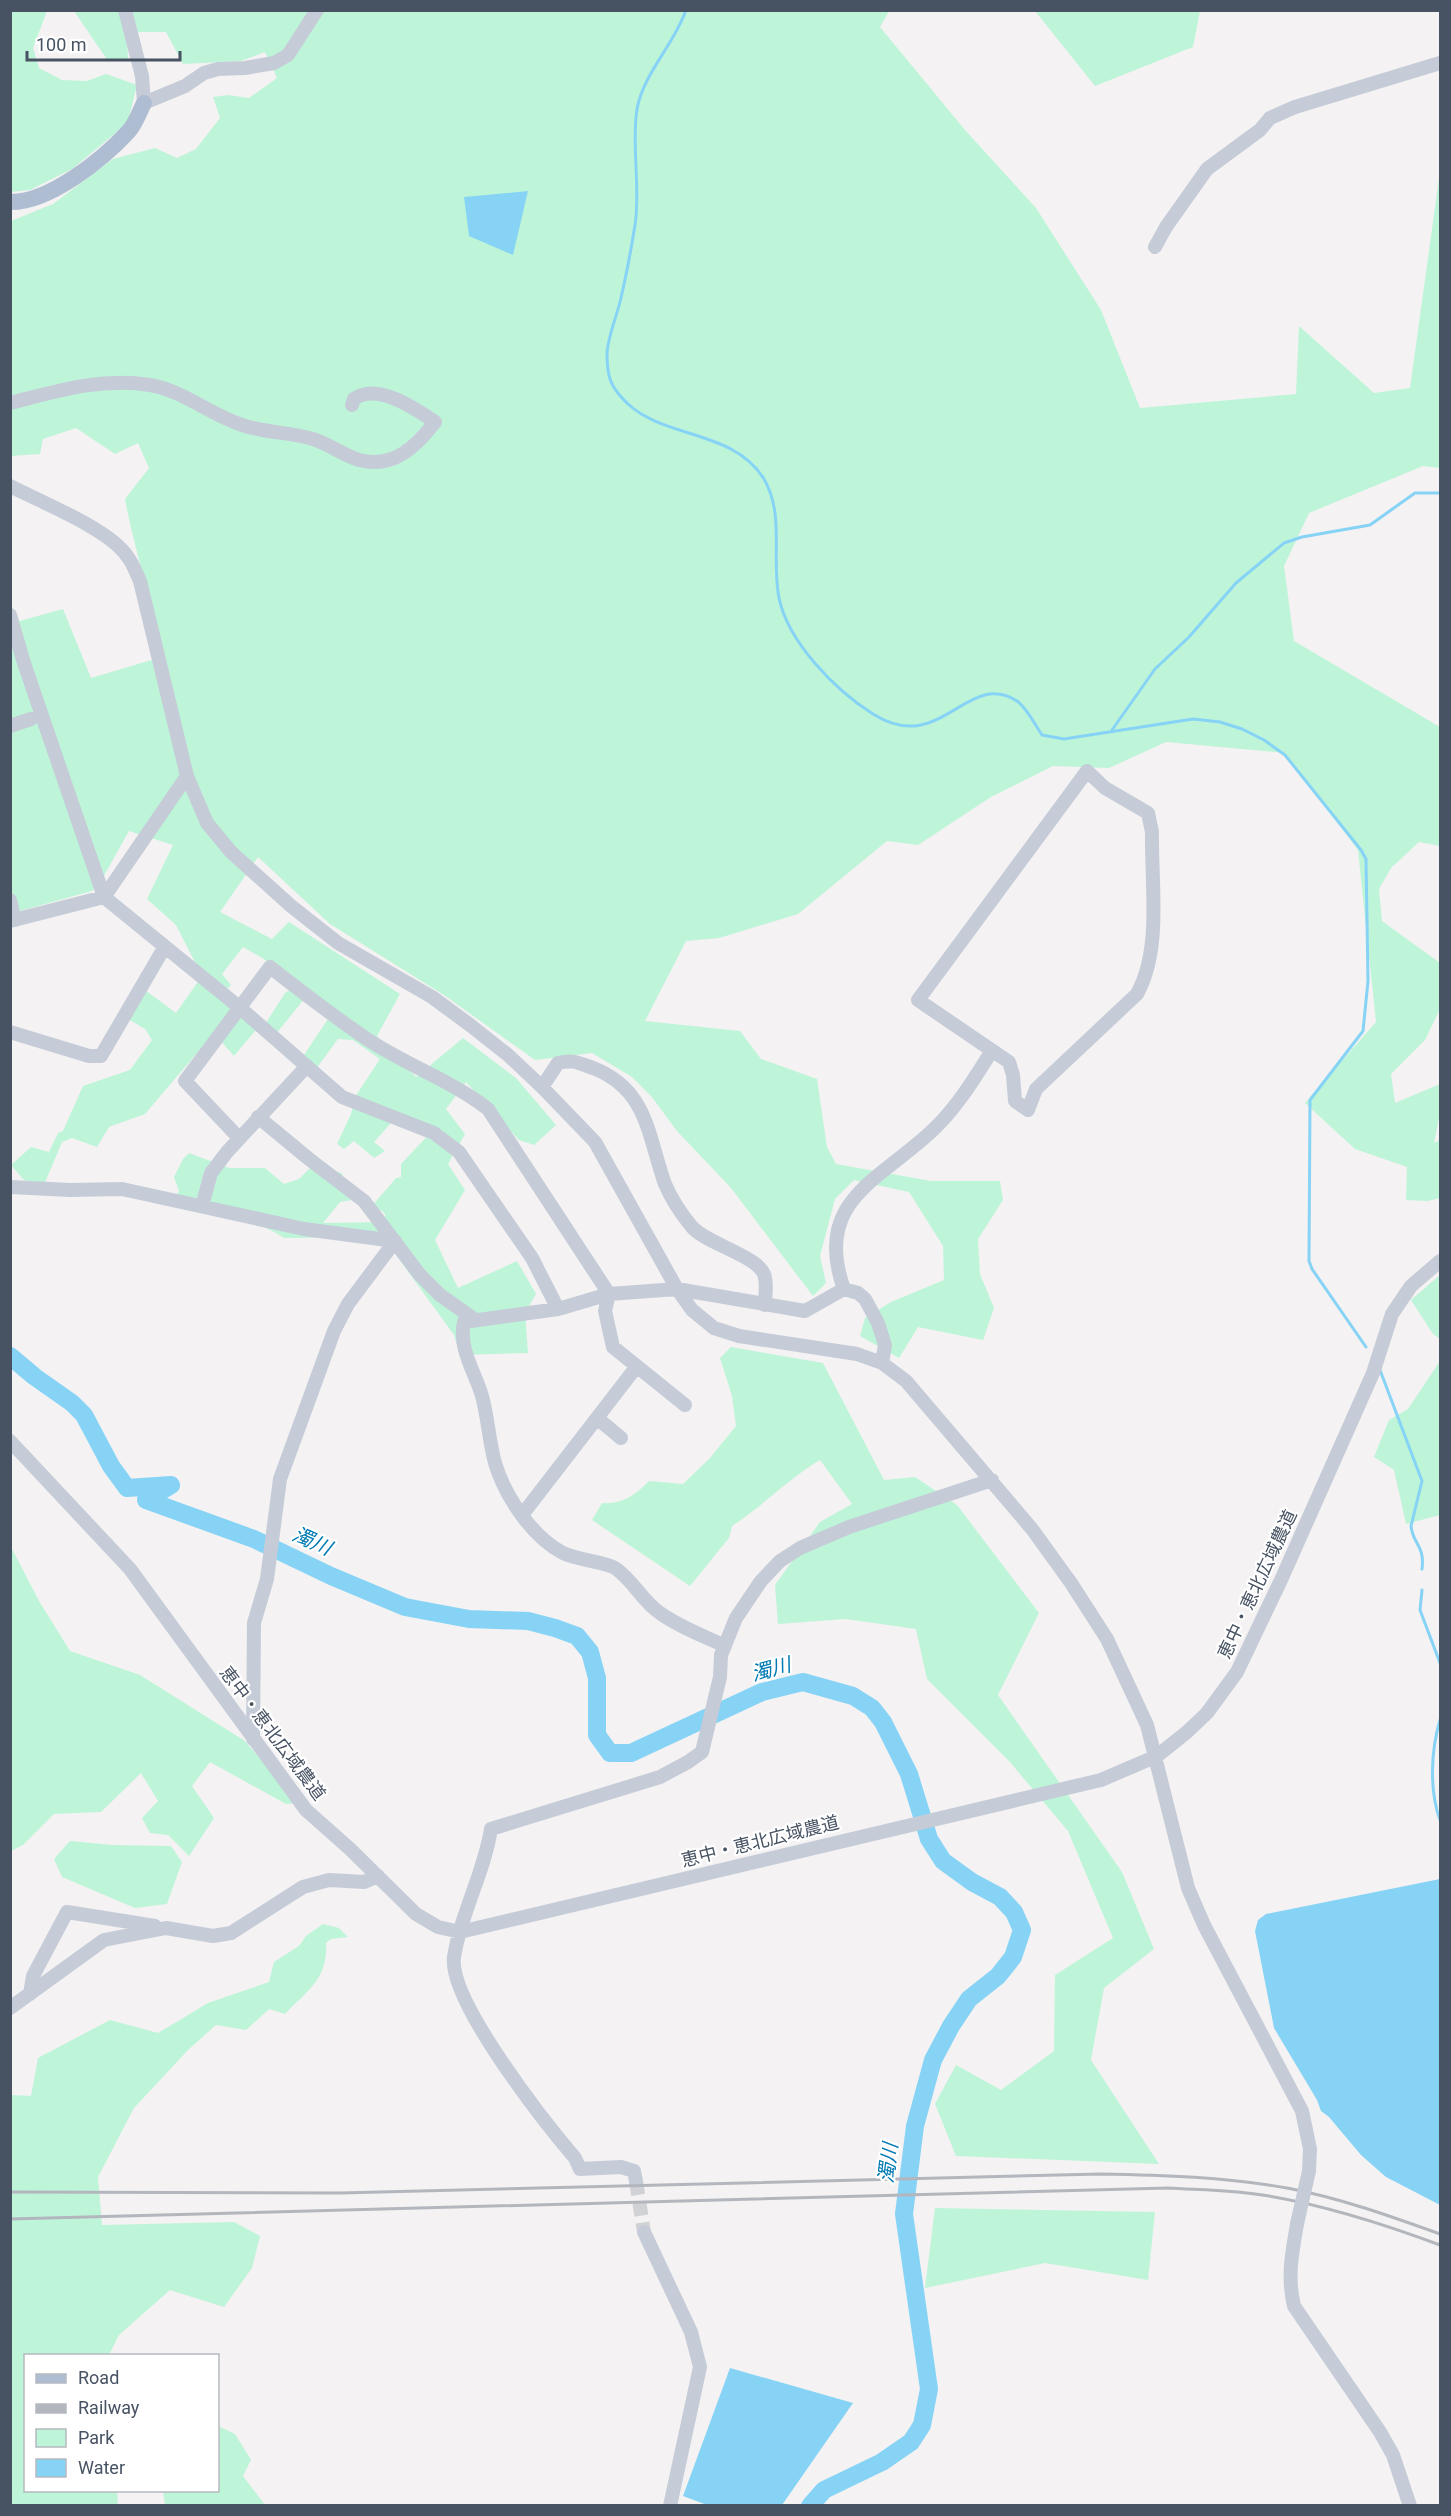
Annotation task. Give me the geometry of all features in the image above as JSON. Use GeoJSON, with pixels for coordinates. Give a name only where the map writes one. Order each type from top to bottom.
{"type":"FeatureCollection","features":[{"type":"Feature","properties":{"kind":"main road"},"geometry":{"type":"LineString","coordinates":[[10,202],[45,194],[84,171],[130,130],[144,104]]}},
{"type":"Feature","properties":{"kind":"street"},"geometry":{"type":"LineString","coordinates":[[125,10],[142,76],[144,104],[185,86],[204,73],[218,69],[245,68],[274,63],[288,55],[317,10]]}},
{"type":"Feature","properties":{"kind":"street"},"geometry":{"type":"LineString","coordinates":[[1155,247],[1166,227],[1208,169],[1260,130],[1270,118],[1295,107],[1440,63]]}},
{"type":"Feature","properties":{"kind":"street"},"geometry":{"type":"LineString","coordinates":[[10,403],[82,384],[116,382],[150,386],[180,393],[239,424],[313,439],[359,460],[374,461],[393,460],[407,453],[435,422],[399,399],[365,394],[354,399],[352,405]]}},
{"type":"Feature","properties":{"kind":"street"},"geometry":{"type":"LineString","coordinates":[[10,486],[95,530],[113,541],[127,555],[140,581],[187,776],[207,823],[231,852],[291,906],[338,943],[423,992],[470,1025],[508,1055],[542,1087],[595,1142],[677,1289],[692,1310],[714,1328],[739,1336],[857,1354],[882,1363],[906,1381],[992,1480],[1071,1583],[1107,1639],[1147,1725],[1188,1888],[1204,1925],[1302,2111],[1310,2149],[1309,2171],[1290,2266],[1289,2285],[1294,2306],[1380,2432],[1393,2455],[1410,2505]]}},
{"type":"Feature","properties":{"kind":"street"},"geometry":{"type":"LineString","coordinates":[[10,615],[24,663],[104,897],[239,1007],[342,1097],[434,1133],[448,1142],[459,1152],[532,1258],[558,1309]]}},
{"type":"Feature","properties":{"kind":"street"},"geometry":{"type":"LineString","coordinates":[[10,726],[31,719]]}},
{"type":"Feature","properties":{"kind":"street"},"geometry":{"type":"LineString","coordinates":[[1087,771],[1105,788],[1148,813],[1152,832],[1152,927],[1151,958],[1146,979],[1137,994],[1036,1089],[1028,1110],[1015,1101],[1013,1075],[1009,1062],[991,1052],[918,1000],[1087,771]]}},
{"type":"Feature","properties":{"kind":"street"},"geometry":{"type":"LineString","coordinates":[[10,900],[13,921],[104,897],[187,776]]}},
{"type":"Feature","properties":{"kind":"street"},"geometry":{"type":"LineString","coordinates":[[10,1032],[89,1056],[101,1056],[164,948]]}},
{"type":"Feature","properties":{"kind":"street"},"geometry":{"type":"LineString","coordinates":[[239,1138],[185,1081],[270,967],[368,1040],[469,1094],[488,1109],[609,1294],[605,1311],[613,1347],[685,1405]]}},
{"type":"Feature","properties":{"kind":"street"},"geometry":{"type":"LineString","coordinates":[[844,1289],[836,1252],[839,1222],[846,1208],[859,1190],[870,1180],[897,1162],[935,1128],[964,1094],[991,1052]]}},
{"type":"Feature","properties":{"kind":"street"},"geometry":{"type":"LineString","coordinates":[[542,1087],[558,1063],[572,1060],[602,1071],[628,1091],[634,1097],[647,1123],[666,1185],[678,1206],[693,1227],[707,1239],[739,1253],[762,1268],[765,1277],[765,1305]]}},
{"type":"Feature","properties":{"kind":"street"},"geometry":{"type":"LineString","coordinates":[[202,1206],[212,1173],[239,1138],[307,1066]]}},
{"type":"Feature","properties":{"kind":"street"},"geometry":{"type":"LineString","coordinates":[[258,1117],[364,1200],[420,1275],[440,1295],[474,1319]]}},
{"type":"Feature","properties":{"kind":"street"},"geometry":{"type":"LineString","coordinates":[[10,1187],[122,1190],[304,1229],[395,1241]]}},
{"type":"Feature","properties":{"kind":"street"},"geometry":{"type":"LineString","coordinates":[[253,1739],[254,1623],[267,1579],[280,1479],[334,1331],[348,1304],[395,1241]]}},
{"type":"Feature","properties":{"kind":"street","name":"恵中・恵北広域農道"},"geometry":{"type":"LineString","coordinates":[[10,1441],[129,1569],[306,1810],[416,1914],[438,1927],[460,1932],[1101,1780],[1156,1756],[1207,1713],[1237,1671],[1281,1580],[1372,1373],[1392,1314],[1411,1287],[1440,1261]]}},
{"type":"Feature","properties":{"kind":"street"},"geometry":{"type":"LineString","coordinates":[[725,1646],[660,1614],[628,1578],[612,1566],[579,1559],[561,1552],[540,1536],[522,1515],[504,1485],[495,1464],[482,1395],[466,1355],[462,1329],[464,1322],[558,1309],[609,1294],[677,1289],[805,1311],[844,1289],[858,1293],[869,1307],[885,1345],[882,1363]]}},
{"type":"Feature","properties":{"kind":"street"},"geometry":{"type":"LineString","coordinates":[[522,1515],[637,1366]]}},
{"type":"Feature","properties":{"kind":"street"},"geometry":{"type":"LineString","coordinates":[[597,1418],[621,1438]]}},
{"type":"Feature","properties":{"kind":"street"},"geometry":{"type":"LineString","coordinates":[[636,2181],[634,2171],[621,2167],[579,2169],[575,2158],[520,2088],[484,2032],[459,1986],[454,1959],[491,1829],[660,1777],[688,1762],[702,1752],[720,1677],[722,1655],[736,1618],[761,1581],[780,1561],[800,1548],[849,1527],[992,1480]]}},
{"type":"Feature","properties":{"kind":"street"},"geometry":{"type":"LineString","coordinates":[[30,1994],[33,1976],[67,1912],[213,1936],[231,1933],[303,1887],[329,1880],[364,1882],[378,1876]]}},
{"type":"Feature","properties":{"kind":"street"},"geometry":{"type":"LineString","coordinates":[[10,2008],[104,1940],[166,1928]]}},
{"type":"Feature","properties":{"kind":"street"},"geometry":{"type":"LineString","coordinates":[[644,2232],[691,2332],[700,2367],[670,2505]]}},
{"type":"Feature","properties":{"kind":"green space"},"geometry":{"type":"Polygon","coordinates":[[[11,11],[47,11],[33,48],[39,68],[62,80],[87,81],[106,74],[137,85],[128,121],[112,136],[72,169],[30,190],[11,192],[11,11]]]}},
{"type":"Feature","properties":{"kind":"green space"},"geometry":{"type":"Polygon","coordinates":[[[74,11],[889,11],[880,27],[965,130],[1036,208],[1101,310],[1140,408],[1296,394],[1299,326],[1374,393],[1410,388],[1440,171],[1440,468],[1423,466],[1309,513],[1284,566],[1294,641],[1440,727],[1440,846],[1419,842],[1391,868],[1379,889],[1382,921],[1440,963],[1440,1009],[1425,1040],[1391,1074],[1395,1103],[1440,1084],[1440,1113],[1434,1143],[1440,1140],[1440,1198],[1428,1201],[1406,1200],[1407,1167],[1355,1149],[1305,1103],[1376,1022],[1358,850],[1285,753],[1166,742],[1109,768],[1053,766],[991,797],[918,845],[887,841],[798,914],[719,938],[686,941],[645,1021],[740,1031],[761,1059],[817,1079],[827,1147],[836,1164],[931,1181],[1000,1181],[1003,1200],[978,1239],[980,1274],[994,1308],[983,1340],[918,1327],[899,1358],[860,1336],[865,1318],[891,1302],[944,1280],[943,1246],[909,1192],[854,1180],[835,1199],[820,1256],[826,1283],[813,1296],[731,1188],[677,1131],[651,1096],[632,1077],[592,1053],[535,1060],[444,995],[330,924],[258,857],[220,912],[272,939],[289,922],[400,994],[377,1036],[416,1077],[463,1038],[516,1078],[556,1125],[534,1145],[519,1140],[466,1082],[446,1109],[465,1134],[448,1164],[465,1190],[435,1240],[458,1288],[517,1261],[536,1294],[525,1313],[528,1353],[460,1355],[454,1335],[383,1237],[284,1238],[259,1225],[230,1216],[171,1203],[179,1191],[174,1177],[183,1159],[189,1153],[229,1168],[265,1168],[284,1184],[299,1179],[310,1168],[342,1173],[347,1192],[358,1199],[340,1202],[323,1223],[385,1222],[385,1214],[381,1210],[372,1209],[372,1206],[396,1178],[401,1177],[401,1164],[434,1129],[398,1115],[374,1142],[385,1151],[374,1158],[354,1141],[344,1149],[337,1144],[351,1114],[355,1097],[380,1059],[353,1040],[338,1039],[316,1069],[302,1058],[330,1016],[305,998],[275,1035],[264,1026],[285,993],[297,986],[264,959],[243,947],[222,974],[231,985],[225,992],[256,1030],[234,1056],[214,1033],[145,1114],[109,1127],[97,1147],[72,1138],[62,1142],[44,1185],[24,1180],[11,1165],[31,1147],[49,1152],[58,1133],[63,1131],[83,1086],[130,1070],[152,1040],[145,1029],[128,1019],[145,990],[176,1013],[202,976],[176,925],[147,899],[173,845],[129,831],[101,881],[92,891],[20,911],[11,895],[10,609],[16,622],[63,609],[91,678],[165,656],[125,499],[149,468],[138,443],[115,454],[76,428],[43,439],[40,454],[11,456],[11,221],[53,204],[113,159],[155,148],[177,158],[196,149],[220,118],[213,97],[228,95],[249,98],[277,78],[265,52],[241,61],[183,64],[166,32],[127,32],[128,61],[108,61],[74,11]]]}},
{"type":"Feature","properties":{"kind":"green space"},"geometry":{"type":"Polygon","coordinates":[[[1035,11],[1200,11],[1193,47],[1095,86],[1035,11]]]}},
{"type":"Feature","properties":{"kind":"green space"},"geometry":{"type":"Polygon","coordinates":[[[1440,1275],[1440,1339],[1433,1334],[1411,1300],[1440,1275]]]}},
{"type":"Feature","properties":{"kind":"green space"},"geometry":{"type":"Polygon","coordinates":[[[731,1347],[823,1363],[884,1480],[915,1477],[957,1505],[1039,1613],[998,1695],[1122,1872],[1154,1949],[1104,1988],[1091,2060],[1159,2164],[956,2156],[935,2104],[956,2065],[1001,2090],[1054,2051],[1055,1975],[1113,1938],[1068,1831],[1009,1761],[927,1679],[916,1629],[846,1619],[778,1624],[775,1585],[820,1522],[852,1504],[820,1460],[732,1526],[729,1538],[690,1586],[592,1520],[602,1503],[622,1501],[639,1491],[649,1481],[683,1484],[710,1458],[736,1426],[732,1396],[720,1358],[731,1347]]]}},
{"type":"Feature","properties":{"kind":"green space"},"geometry":{"type":"Polygon","coordinates":[[[1440,1361],[1440,1515],[1406,1524],[1394,1470],[1374,1457],[1389,1420],[1408,1409],[1440,1361]]]}},
{"type":"Feature","properties":{"kind":"green space"},"geometry":{"type":"Polygon","coordinates":[[[10,1545],[39,1601],[70,1651],[140,1675],[245,1741],[298,1803],[286,1804],[210,1762],[192,1786],[214,1818],[189,1856],[168,1835],[150,1833],[142,1818],[158,1801],[141,1773],[101,1812],[54,1814],[23,1845],[11,1851],[10,1545]]]}},
{"type":"Feature","properties":{"kind":"green space"},"geometry":{"type":"Polygon","coordinates":[[[70,1841],[113,1845],[171,1846],[182,1862],[167,1904],[135,1908],[62,1877],[54,1859],[70,1841]]]}},
{"type":"Feature","properties":{"kind":"green space"},"geometry":{"type":"Polygon","coordinates":[[[323,1924],[339,1928],[348,1937],[331,1939],[326,1943],[324,1966],[320,1975],[309,1990],[285,2014],[269,2009],[246,2030],[216,2025],[188,2050],[134,2108],[98,2177],[102,2225],[234,2222],[260,2236],[252,2268],[224,2307],[170,2290],[119,2335],[110,2354],[24,2354],[24,2492],[117,2492],[118,2505],[11,2505],[11,2095],[31,2096],[38,2058],[110,2020],[158,2033],[208,2003],[269,1982],[274,1962],[299,1946],[306,1936],[323,1924]]]}},
{"type":"Feature","properties":{"kind":"green space"},"geometry":{"type":"Polygon","coordinates":[[[935,2208],[1155,2212],[1148,2280],[1045,2263],[925,2288],[935,2208]]]}},
{"type":"Feature","properties":{"kind":"green space"},"geometry":{"type":"Polygon","coordinates":[[[219,2426],[235,2434],[251,2460],[243,2476],[265,2505],[165,2505],[163,2492],[219,2492],[219,2426]]]}},
{"type":"Feature","properties":{"kind":"water"},"geometry":{"type":"Polygon","coordinates":[[[528,191],[513,255],[469,236],[464,197],[528,191]]]}},
{"type":"Feature","properties":{"kind":"water"},"geometry":{"type":"Polygon","coordinates":[[[1440,1879],[1440,2205],[1386,2177],[1361,2155],[1329,2117],[1321,2111],[1317,2100],[1274,2028],[1255,1931],[1258,1920],[1266,1914],[1440,1879]]]}},
{"type":"Feature","properties":{"kind":"water"},"geometry":{"type":"Polygon","coordinates":[[[730,2368],[853,2403],[782,2505],[707,2505],[683,2496],[730,2368]]]}},
{"type":"Feature","properties":{"kind":"waterway"},"geometry":{"type":"LineString","coordinates":[[686,10],[681,23],[646,83],[637,109],[635,123],[637,211],[620,302],[607,353],[609,375],[613,387],[628,404],[644,415],[661,424],[718,443],[735,452],[751,463],[764,479],[774,507],[777,583],[784,615],[815,664],[844,692],[873,714],[897,724],[917,726],[935,720],[967,702],[983,696],[999,694],[1021,704],[1042,735],[1064,739],[1193,719],[1220,722],[1242,729],[1264,740],[1285,755],[1361,850],[1366,859],[1368,981],[1363,1031],[1310,1100],[1309,1261],[1312,1269],[1366,1347]]}},
{"type":"Feature","properties":{"kind":"waterway"},"geometry":{"type":"LineString","coordinates":[[1112,730],[1155,669],[1189,637],[1236,583],[1284,543],[1302,537],[1370,525],[1415,493],[1440,493]]}},
{"type":"Feature","properties":{"kind":"waterway","name":"濁川"},"geometry":{"type":"LineString","coordinates":[[10,1356],[72,1403],[84,1415],[111,1466],[127,1488],[171,1485],[146,1500],[254,1539],[331,1576],[405,1607],[469,1619],[528,1621],[577,1636],[590,1652],[597,1678],[597,1735],[610,1753],[631,1753],[762,1692],[803,1682],[853,1696],[872,1708],[883,1722],[909,1774],[929,1839],[943,1861],[972,1882],[1000,1897],[1014,1912],[1022,1930],[1013,1957],[998,1976],[969,1999],[951,2026],[933,2060],[915,2126],[904,2214],[929,2389],[922,2425],[911,2442],[882,2462],[824,2490],[810,2506]]}},
{"type":"Feature","properties":{"kind":"waterway"},"geometry":{"type":"LineString","coordinates":[[1380,1370],[1422,1481],[1411,1526],[1422,1555],[1422,1569]]}},
{"type":"Feature","properties":{"kind":"waterway"},"geometry":{"type":"LineString","coordinates":[[1422,1590],[1420,1610],[1440,1663]]}},
{"type":"Feature","properties":{"kind":"waterway"},"geometry":{"type":"LineString","coordinates":[[1440,1720],[1432,1770],[1434,1796],[1440,1820]]}},
{"type":"Feature","properties":{"kind":"tunnel"},"geometry":{"type":"LineString","coordinates":[[636,2181],[644,2232]]}},
{"type":"Feature","properties":{"kind":"railway"},"geometry":{"type":"LineString","coordinates":[[10,2192],[340,2193],[1100,2174],[1147,2175],[1217,2179],[1307,2192],[1346,2202],[1440,2234]]}},
{"type":"Feature","properties":{"kind":"railway"},"geometry":{"type":"LineString","coordinates":[[10,2219],[1168,2188],[1244,2192],[1291,2200],[1356,2216],[1440,2245]]}}]}
